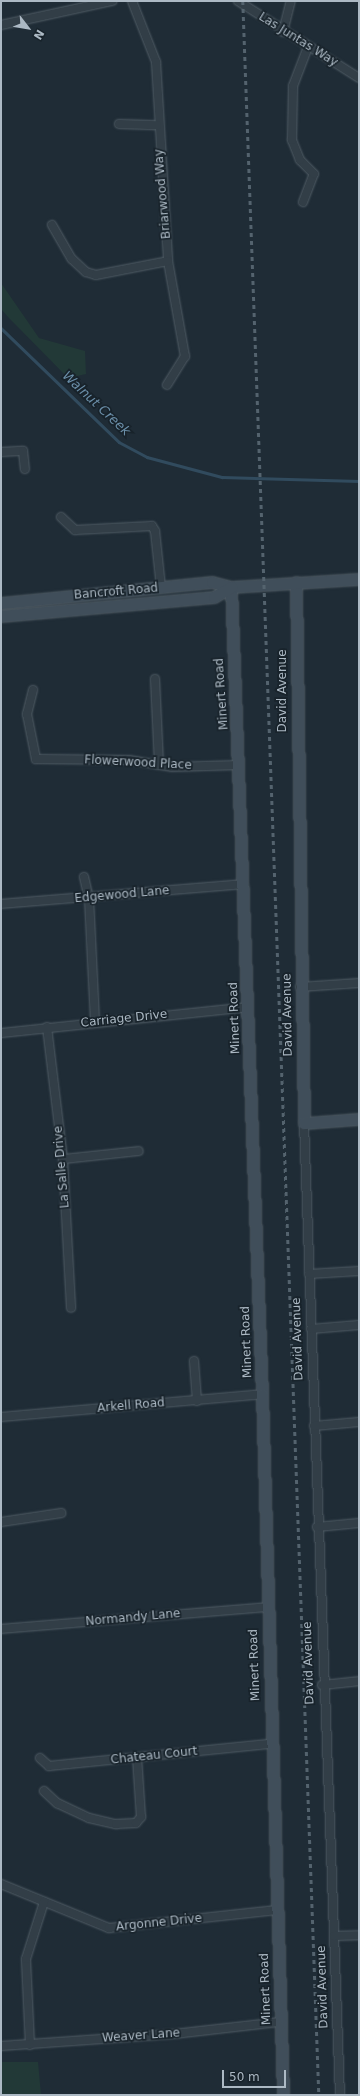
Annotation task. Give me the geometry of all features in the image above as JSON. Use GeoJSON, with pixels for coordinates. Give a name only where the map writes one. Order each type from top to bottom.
{"type":"FeatureCollection","features":[{"type":"Feature","properties":{"kind":"street"},"geometry":{"type":"LineString","coordinates":[[1,25],[112,1]]}},
{"type":"Feature","properties":{"kind":"street","name":"Briarwood Way"},"geometry":{"type":"LineString","coordinates":[[132,1],[156,62],[157,125],[168,261],[185,356],[168,385]]}},
{"type":"Feature","properties":{"kind":"street","name":"Las Juntas Way"},"geometry":{"type":"LineString","coordinates":[[238,1],[283,32],[359,78]]}},
{"type":"Feature","properties":{"kind":"street"},"geometry":{"type":"LineString","coordinates":[[283,32],[291,1]]}},
{"type":"Feature","properties":{"kind":"street"},"geometry":{"type":"LineString","coordinates":[[303,202],[314,174],[300,160],[292,140],[293,86],[308,47]]}},
{"type":"Feature","properties":{"kind":"street"},"geometry":{"type":"LineString","coordinates":[[119,124],[157,125]]}},
{"type":"Feature","properties":{"kind":"street"},"geometry":{"type":"LineString","coordinates":[[52,226],[78,266],[96,275],[168,261]]}},
{"type":"Feature","properties":{"kind":"street"},"geometry":{"type":"LineString","coordinates":[[1,452],[23,451],[25,469]]}},
{"type":"Feature","properties":{"kind":"street"},"geometry":{"type":"LineString","coordinates":[[61,517],[75,530],[152,526],[155,531],[161,587]]}},
{"type":"Feature","properties":{"kind":"street","name":"Bancroft Road"},"geometry":{"type":"LineString","coordinates":[[1,603],[212,582],[231,587],[359,579]]}},
{"type":"Feature","properties":{"kind":"street","name":"David Avenue"},"geometry":{"type":"LineString","coordinates":[[296,582],[300,987],[322,1685],[340,2095]]}},
{"type":"Feature","properties":{"kind":"street","name":"Bancroft Road"},"geometry":{"type":"LineString","coordinates":[[1,616],[214,596],[231,587]]}},
{"type":"Feature","properties":{"kind":"street","name":"Minert Road"},"geometry":{"type":"LineString","coordinates":[[231,587],[240,765],[262,1394],[266,1607],[283,2095]]}},
{"type":"Feature","properties":{"kind":"street"},"geometry":{"type":"LineString","coordinates":[[155,679],[159,765]]}},
{"type":"Feature","properties":{"kind":"street","name":"Flowerwood Place"},"geometry":{"type":"LineString","coordinates":[[33,690],[27,714],[36,759],[129,760],[159,765],[240,765]]}},
{"type":"Feature","properties":{"kind":"street"},"geometry":{"type":"LineString","coordinates":[[84,877],[89,898],[95,1022]]}},
{"type":"Feature","properties":{"kind":"street","name":"Edgewood Lane"},"geometry":{"type":"LineString","coordinates":[[1,904],[89,898],[244,884]]}},
{"type":"Feature","properties":{"kind":"street"},"geometry":{"type":"LineString","coordinates":[[300,987],[359,983]]}},
{"type":"Feature","properties":{"kind":"street","name":"Carriage Drive"},"geometry":{"type":"LineString","coordinates":[[1,1033],[46,1027],[248,1007]]}},
{"type":"Feature","properties":{"kind":"street","name":"La Salle Drive"},"geometry":{"type":"LineString","coordinates":[[46,1027],[63,1159],[71,1308]]}},
{"type":"Feature","properties":{"kind":"street"},"geometry":{"type":"LineString","coordinates":[[304,1123],[359,1118]]}},
{"type":"Feature","properties":{"kind":"street"},"geometry":{"type":"LineString","coordinates":[[63,1159],[139,1151]]}},
{"type":"Feature","properties":{"kind":"street"},"geometry":{"type":"LineString","coordinates":[[309,1274],[359,1271]]}},
{"type":"Feature","properties":{"kind":"street"},"geometry":{"type":"LineString","coordinates":[[311,1329],[359,1325]]}},
{"type":"Feature","properties":{"kind":"street"},"geometry":{"type":"LineString","coordinates":[[194,1361],[197,1401]]}},
{"type":"Feature","properties":{"kind":"street","name":"Arkell Road"},"geometry":{"type":"LineString","coordinates":[[1,1417],[197,1401],[262,1394]]}},
{"type":"Feature","properties":{"kind":"street"},"geometry":{"type":"LineString","coordinates":[[314,1426],[359,1422]]}},
{"type":"Feature","properties":{"kind":"street"},"geometry":{"type":"LineString","coordinates":[[1,1522],[61,1514]]}},
{"type":"Feature","properties":{"kind":"street"},"geometry":{"type":"LineString","coordinates":[[317,1527],[359,1523]]}},
{"type":"Feature","properties":{"kind":"street","name":"Normandy Lane"},"geometry":{"type":"LineString","coordinates":[[1,1629],[266,1607]]}},
{"type":"Feature","properties":{"kind":"street"},"geometry":{"type":"LineString","coordinates":[[322,1685],[359,1681]]}},
{"type":"Feature","properties":{"kind":"street","name":"Chateau Court"},"geometry":{"type":"LineString","coordinates":[[40,1758],[49,1766],[271,1744]]}},
{"type":"Feature","properties":{"kind":"street"},"geometry":{"type":"LineString","coordinates":[[44,1790],[56,1803],[89,1818],[116,1824],[136,1823],[141,1817],[137,1757]]}},
{"type":"Feature","properties":{"kind":"street","name":"Argonne Drive"},"geometry":{"type":"LineString","coordinates":[[1,1884],[109,1928],[277,1910]]}},
{"type":"Feature","properties":{"kind":"street"},"geometry":{"type":"LineString","coordinates":[[30,2045],[26,1959],[44,1902]]}},
{"type":"Feature","properties":{"kind":"street"},"geometry":{"type":"LineString","coordinates":[[334,1936],[359,1935]]}},
{"type":"Feature","properties":{"kind":"street","name":"Weaver Lane"},"geometry":{"type":"LineString","coordinates":[[1,2046],[174,2034],[280,2022]]}},
{"type":"Feature","properties":{"kind":"green space"},"geometry":{"type":"Polygon","coordinates":[[[1,283],[39,338],[85,351],[86,374],[68,378],[8,317],[1,309],[1,283]]]}},
{"type":"Feature","properties":{"kind":"green space"},"geometry":{"type":"Polygon","coordinates":[[[1,2062],[38,2062],[41,2095],[1,2095],[1,2062]]]}},
{"type":"Feature","properties":{"kind":"waterway","name":"Walnut Creek"},"geometry":{"type":"LineString","coordinates":[[1,328],[119,442],[147,457],[222,477],[359,481]]}},
{"type":"Feature","properties":{"kind":"railway"},"geometry":{"type":"LineString","coordinates":[[243,1],[319,2095]]}}]}
